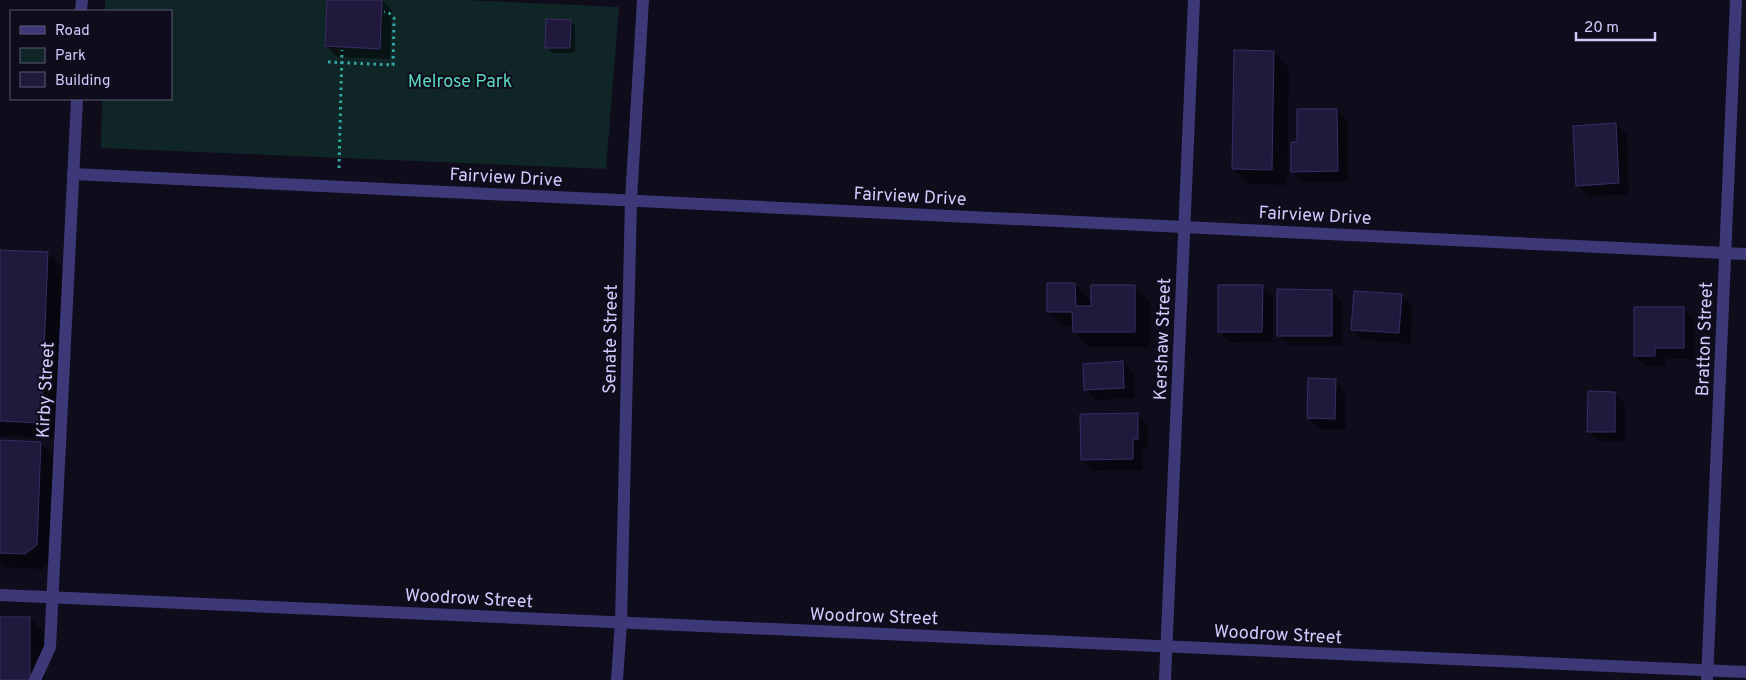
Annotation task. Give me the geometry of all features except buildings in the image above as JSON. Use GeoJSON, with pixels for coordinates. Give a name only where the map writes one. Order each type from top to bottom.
{"type":"FeatureCollection","features":[{"type":"Feature","properties":{"kind":"street","name":"Senate Street"},"geometry":{"type":"LineString","coordinates":[[617,680],[621,622],[631,200],[643,0]]}},
{"type":"Feature","properties":{"kind":"street","name":"Kershaw Street"},"geometry":{"type":"LineString","coordinates":[[1166,680],[1194,0]]}},
{"type":"Feature","properties":{"kind":"street","name":"Bratton Street"},"geometry":{"type":"LineString","coordinates":[[1707,675],[1736,0]]}},
{"type":"Feature","properties":{"kind":"street","name":"Kirby Street"},"geometry":{"type":"LineString","coordinates":[[35,680],[50,647],[77,100]]}},
{"type":"Feature","properties":{"kind":"street","name":"Fairview Drive"},"geometry":{"type":"LineString","coordinates":[[73,174],[1746,254]]}},
{"type":"Feature","properties":{"kind":"street","name":"Woodrow Street"},"geometry":{"type":"LineString","coordinates":[[0,595],[1168,646],[1707,675],[1746,672]]}},
{"type":"Feature","properties":{"kind":"path"},"geometry":{"type":"LineString","coordinates":[[328,62],[392,65],[394,18],[389,13],[384,12]]}},
{"type":"Feature","properties":{"kind":"path"},"geometry":{"type":"LineString","coordinates":[[339,186],[342,50]]}},
{"type":"Feature","properties":{"kind":"green space","name":"Melrose Park"},"geometry":{"type":"Polygon","coordinates":[[[105,0],[463,0],[619,7],[606,169],[101,148],[102,100],[172,100],[172,10],[105,10],[105,0]]]}}]}
